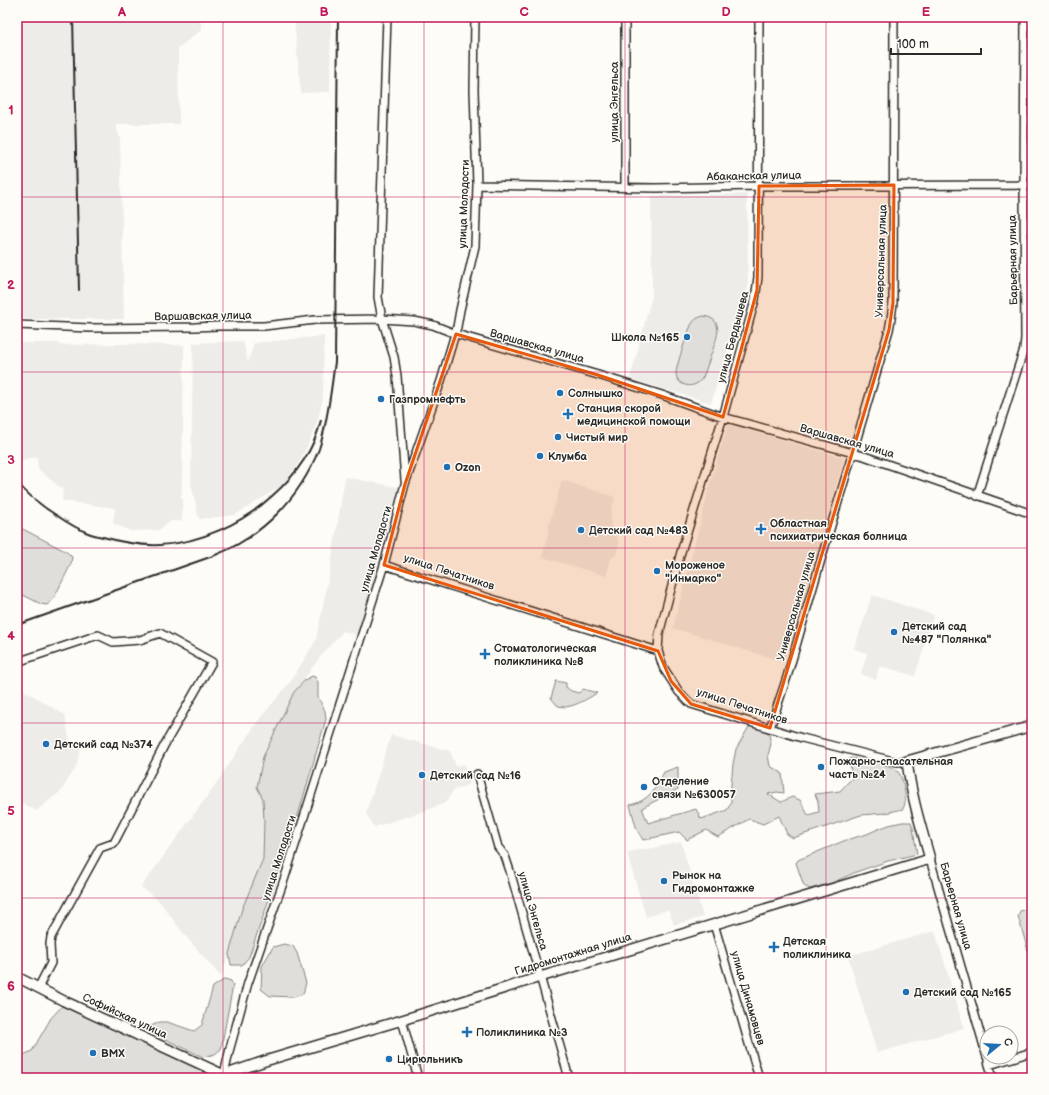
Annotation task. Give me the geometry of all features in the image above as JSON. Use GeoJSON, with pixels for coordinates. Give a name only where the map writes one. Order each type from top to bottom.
{"type":"FeatureCollection","features":[{"type":"Feature","properties":{"kind":"main road","name":"улица Печатников"},"geometry":{"type":"LineString","coordinates":[[907,762],[1032,726]]}},
{"type":"Feature","properties":{"kind":"main road","name":"Барьерная улица"},"geometry":{"type":"LineString","coordinates":[[907,762],[917,814],[930,859]]}},
{"type":"Feature","properties":{"kind":"main road","name":"Гидромонтажная улица"},"geometry":{"type":"LineString","coordinates":[[225,1077],[319,1045],[930,859]]}},
{"type":"Feature","properties":{"kind":"main road","name":"Софийская улица"},"geometry":{"type":"LineString","coordinates":[[17,977],[64,1001],[225,1077]]}},
{"type":"Feature","properties":{"kind":"street"},"geometry":{"type":"LineString","coordinates":[[386,17],[378,298],[382,319],[394,357],[397,376],[405,484]]}},
{"type":"Feature","properties":{"kind":"street","name":"улица Молодости"},"geometry":{"type":"LineString","coordinates":[[225,1077],[230,1048],[248,983],[285,877],[384,564],[405,484],[456,334],[475,246],[477,184],[474,90],[476,17]]}},
{"type":"Feature","properties":{"kind":"street","name":"улица Энгельса"},"geometry":{"type":"LineString","coordinates":[[625,17],[625,187]]}},
{"type":"Feature","properties":{"kind":"street","name":"улица Бердышева"},"geometry":{"type":"LineString","coordinates":[[658,652],[659,634],[679,559],[723,417],[756,300],[758,277],[759,186],[759,17]]}},
{"type":"Feature","properties":{"kind":"street","name":"Универсальная улица"},"geometry":{"type":"LineString","coordinates":[[770,728],[787,676],[891,319],[893,303],[894,17]]}},
{"type":"Feature","properties":{"kind":"street","name":"Барьерная улица"},"geometry":{"type":"LineString","coordinates":[[977,496],[1024,349],[1026,17]]}},
{"type":"Feature","properties":{"kind":"street","name":"Абаканская улица"},"geometry":{"type":"LineString","coordinates":[[477,184],[656,188],[1032,185]]}},
{"type":"Feature","properties":{"kind":"street","name":"Варшавская улица"},"geometry":{"type":"LineString","coordinates":[[17,326],[90,328],[194,327],[264,326],[315,320],[382,319],[414,321],[433,325],[456,334],[598,375],[662,395],[723,417],[852,453],[906,470],[1032,514]]}},
{"type":"Feature","properties":{"kind":"street","name":"улица Печатников"},"geometry":{"type":"LineString","coordinates":[[384,564],[658,652],[663,667],[671,681],[691,704],[808,740],[897,762],[907,762]]}},
{"type":"Feature","properties":{"kind":"street"},"geometry":{"type":"LineString","coordinates":[[17,662],[98,636],[113,642],[140,640],[160,633],[212,662],[165,744],[114,843],[100,848],[51,937],[51,963],[38,988]]}},
{"type":"Feature","properties":{"kind":"street","name":"улица Энгельса"},"geometry":{"type":"LineString","coordinates":[[477,774],[498,847],[505,856],[510,871],[569,1078]]}},
{"type":"Feature","properties":{"kind":"street","name":"Барьерная улица"},"geometry":{"type":"LineString","coordinates":[[930,859],[979,1029]]}},
{"type":"Feature","properties":{"kind":"street","name":"улица Динамовцев"},"geometry":{"type":"LineString","coordinates":[[714,924],[759,1078]]}},
{"type":"Feature","properties":{"kind":"street"},"geometry":{"type":"LineString","coordinates":[[402,1020],[418,1078]]}},
{"type":"Feature","properties":{"kind":"street"},"geometry":{"type":"LineString","coordinates":[[1019,1056],[1032,1052]]}},
{"type":"Feature","properties":{"kind":"street","name":"Барьерная улица"},"geometry":{"type":"LineString","coordinates":[[989,1065],[993,1078]]}},
{"type":"Feature","properties":{"kind":"highlighted area"},"geometry":{"type":"Polygon","coordinates":[[[894,185],[893,303],[889,330],[770,728],[691,704],[671,681],[658,651],[384,565],[405,484],[456,334],[598,375],[723,417],[757,290],[759,186],[894,185]]]}},
{"type":"Feature","properties":{"kind":"shaded area"},"geometry":{"type":"Polygon","coordinates":[[[17,17],[201,17],[201,30],[178,48],[179,124],[115,124],[120,138],[124,319],[17,319],[17,17]]]}},
{"type":"Feature","properties":{"kind":"shaded area"},"geometry":{"type":"Polygon","coordinates":[[[278,17],[331,17],[330,92],[301,93],[294,19],[278,17]]]}},
{"type":"Feature","properties":{"kind":"shaded area","name":"Школа №165"},"geometry":{"type":"Polygon","coordinates":[[[747,194],[748,288],[711,403],[630,379],[652,296],[651,196],[747,194]]]}},
{"type":"Feature","properties":{"kind":"shaded area"},"geometry":{"type":"Polygon","coordinates":[[[704,316],[715,321],[718,331],[717,336],[703,377],[696,384],[687,386],[680,382],[676,373],[691,325],[695,320],[704,316]]]}},
{"type":"Feature","properties":{"kind":"shaded area"},"geometry":{"type":"Polygon","coordinates":[[[324,336],[323,398],[317,422],[307,447],[297,466],[283,485],[235,515],[199,519],[191,484],[193,343],[243,341],[248,363],[254,343],[324,336]]]}},
{"type":"Feature","properties":{"kind":"shaded area"},"geometry":{"type":"Polygon","coordinates":[[[17,343],[59,343],[59,345],[184,345],[181,499],[183,499],[182,521],[171,521],[159,530],[130,531],[113,523],[115,508],[62,501],[63,490],[38,469],[37,457],[17,461],[17,343]]]}},
{"type":"Feature","properties":{"kind":"shaded area","name":"Областная психиатрическая болница"},"geometry":{"type":"Polygon","coordinates":[[[728,424],[844,458],[784,662],[673,628],[710,484],[728,424]]]}},
{"type":"Feature","properties":{"kind":"shaded area"},"geometry":{"type":"Polygon","coordinates":[[[345,477],[402,488],[380,573],[357,635],[343,631],[320,657],[294,693],[274,736],[265,800],[264,854],[221,977],[184,934],[159,901],[141,887],[211,791],[258,721],[291,681],[316,640],[331,565],[345,477]]]}},
{"type":"Feature","properties":{"kind":"shaded area","name":"Детский сад №483"},"geometry":{"type":"Polygon","coordinates":[[[562,480],[615,497],[611,511],[611,525],[619,542],[616,555],[611,559],[606,576],[542,557],[549,525],[562,480]]]}},
{"type":"Feature","properties":{"kind":"shaded area"},"geometry":{"type":"Polygon","coordinates":[[[17,526],[67,552],[72,557],[71,564],[53,600],[47,605],[41,604],[17,592],[17,526]]]}},
{"type":"Feature","properties":{"kind":"shaded area","name":"Детский сад №487 \"Полянка\""},"geometry":{"type":"Polygon","coordinates":[[[872,595],[934,615],[915,676],[884,667],[879,667],[876,680],[861,674],[867,653],[854,649],[872,595]]]}},
{"type":"Feature","properties":{"kind":"shaded area"},"geometry":{"type":"Polygon","coordinates":[[[312,676],[315,677],[318,682],[318,697],[325,711],[326,719],[297,819],[249,957],[242,965],[231,965],[229,954],[242,909],[263,859],[263,799],[257,787],[263,757],[294,692],[305,680],[312,676]]]}},
{"type":"Feature","properties":{"kind":"shaded area"},"geometry":{"type":"Polygon","coordinates":[[[556,681],[566,683],[566,687],[571,691],[579,693],[583,689],[597,693],[578,704],[561,707],[551,698],[556,681]]]}},
{"type":"Feature","properties":{"kind":"shaded area","name":"Детский сад №374"},"geometry":{"type":"Polygon","coordinates":[[[17,686],[65,715],[69,739],[81,748],[76,767],[61,791],[36,811],[17,800],[17,686]]]}},
{"type":"Feature","properties":{"kind":"shaded area"},"geometry":{"type":"Polygon","coordinates":[[[750,725],[758,726],[769,734],[771,744],[768,755],[770,766],[782,773],[784,793],[777,792],[768,794],[781,802],[792,797],[800,800],[808,815],[819,812],[818,801],[815,794],[840,791],[852,778],[849,759],[852,758],[885,765],[891,767],[899,773],[905,791],[903,809],[885,813],[861,815],[793,838],[787,834],[779,816],[763,824],[749,819],[718,837],[706,830],[687,840],[679,832],[643,840],[637,830],[630,805],[647,797],[655,788],[664,772],[678,767],[678,789],[642,808],[648,823],[696,809],[701,819],[727,810],[731,803],[731,785],[736,749],[750,725]]]}},
{"type":"Feature","properties":{"kind":"shaded area","name":"Детский сад №16"},"geometry":{"type":"Polygon","coordinates":[[[391,735],[450,751],[456,766],[464,764],[470,784],[454,790],[445,803],[374,827],[366,813],[391,735]]]}},
{"type":"Feature","properties":{"kind":"shaded area"},"geometry":{"type":"Polygon","coordinates":[[[902,822],[911,822],[917,854],[888,861],[856,872],[832,883],[810,889],[804,886],[796,863],[798,860],[846,840],[902,822]]]}},
{"type":"Feature","properties":{"kind":"shaded area","name":"Рынок на Гидромонтажке"},"geometry":{"type":"Polygon","coordinates":[[[681,842],[703,917],[674,925],[668,910],[646,917],[627,853],[681,842]]]}},
{"type":"Feature","properties":{"kind":"shaded area"},"geometry":{"type":"Polygon","coordinates":[[[1032,907],[1032,960],[1030,958],[1018,916],[1020,911],[1032,907]]]}},
{"type":"Feature","properties":{"kind":"shaded area","name":"Детский сад №165"},"geometry":{"type":"Polygon","coordinates":[[[935,931],[964,1028],[877,1053],[848,956],[935,931]]]}},
{"type":"Feature","properties":{"kind":"shaded area"},"geometry":{"type":"Polygon","coordinates":[[[284,944],[293,946],[297,953],[306,983],[303,994],[294,997],[270,996],[261,989],[262,966],[273,947],[284,944]]]}},
{"type":"Feature","properties":{"kind":"shaded area"},"geometry":{"type":"Polygon","coordinates":[[[225,979],[231,981],[233,985],[221,1049],[215,1054],[203,1057],[152,1033],[151,1026],[160,1022],[167,1022],[194,1031],[202,1025],[213,987],[225,979]]]}},
{"type":"Feature","properties":{"kind":"shaded area"},"geometry":{"type":"Polygon","coordinates":[[[63,1005],[218,1075],[219,1078],[17,1078],[17,1058],[32,1051],[51,1018],[63,1005]]]}},
{"type":"Feature","properties":{"kind":"railway"},"geometry":{"type":"LineString","coordinates":[[73,17],[79,290]]}},
{"type":"Feature","properties":{"kind":"railway"},"geometry":{"type":"LineString","coordinates":[[17,625],[213,556],[231,548],[263,527],[277,514],[301,484],[311,467],[319,449],[325,428],[335,362],[338,17]]}},
{"type":"Feature","properties":{"kind":"railway"},"geometry":{"type":"LineString","coordinates":[[17,482],[31,497],[53,513],[69,524],[88,533],[138,544],[160,545],[190,540],[220,530],[261,506],[296,471],[314,442],[321,420]]}},
{"type":"Feature","properties":{"kind":"place","name":"Школа №165"},"geometry":{"type":"Point","coordinates":[687,337]}},
{"type":"Feature","properties":{"kind":"place","name":"Солнышко"},"geometry":{"type":"Point","coordinates":[560,393]}},
{"type":"Feature","properties":{"kind":"place","name":"Газпромнефть"},"geometry":{"type":"Point","coordinates":[381,399]}},
{"type":"Feature","properties":{"kind":"place","name":"Станция скорой медицинской помощи"},"geometry":{"type":"Point","coordinates":[568,414]}},
{"type":"Feature","properties":{"kind":"place","name":"Чистый мир"},"geometry":{"type":"Point","coordinates":[558,437]}},
{"type":"Feature","properties":{"kind":"place","name":"Клумба"},"geometry":{"type":"Point","coordinates":[540,456]}},
{"type":"Feature","properties":{"kind":"place","name":"Ozon"},"geometry":{"type":"Point","coordinates":[447,467]}},
{"type":"Feature","properties":{"kind":"place","name":"Областная психиатрическая болница"},"geometry":{"type":"Point","coordinates":[761,529]}},
{"type":"Feature","properties":{"kind":"place","name":"Детский сад №483"},"geometry":{"type":"Point","coordinates":[581,530]}},
{"type":"Feature","properties":{"kind":"place","name":"Мороженое \"Инмарко\""},"geometry":{"type":"Point","coordinates":[657,571]}},
{"type":"Feature","properties":{"kind":"place","name":"Детский сад №487 \"Полянка\""},"geometry":{"type":"Point","coordinates":[894,632]}},
{"type":"Feature","properties":{"kind":"place","name":"Стоматологическая поликлиника №8"},"geometry":{"type":"Point","coordinates":[485,654]}},
{"type":"Feature","properties":{"kind":"place","name":"Детский сад №374"},"geometry":{"type":"Point","coordinates":[46,744]}},
{"type":"Feature","properties":{"kind":"place","name":"Пожарно-спасательная часть №24"},"geometry":{"type":"Point","coordinates":[821,767]}},
{"type":"Feature","properties":{"kind":"place","name":"Детский сад №16"},"geometry":{"type":"Point","coordinates":[422,775]}},
{"type":"Feature","properties":{"kind":"place","name":"Отделение связи №630057"},"geometry":{"type":"Point","coordinates":[644,787]}},
{"type":"Feature","properties":{"kind":"place","name":"Рынок на Гидромонтажке"},"geometry":{"type":"Point","coordinates":[664,881]}},
{"type":"Feature","properties":{"kind":"place","name":"Детская поликлиника"},"geometry":{"type":"Point","coordinates":[774,947]}},
{"type":"Feature","properties":{"kind":"place","name":"Детский сад №165"},"geometry":{"type":"Point","coordinates":[906,992]}},
{"type":"Feature","properties":{"kind":"place","name":"Поликлиника №3"},"geometry":{"type":"Point","coordinates":[467,1032]}},
{"type":"Feature","properties":{"kind":"place","name":"BMX"},"geometry":{"type":"Point","coordinates":[93,1053]}},
{"type":"Feature","properties":{"kind":"place","name":"Цирюльникъ"},"geometry":{"type":"Point","coordinates":[389,1059]}}]}
